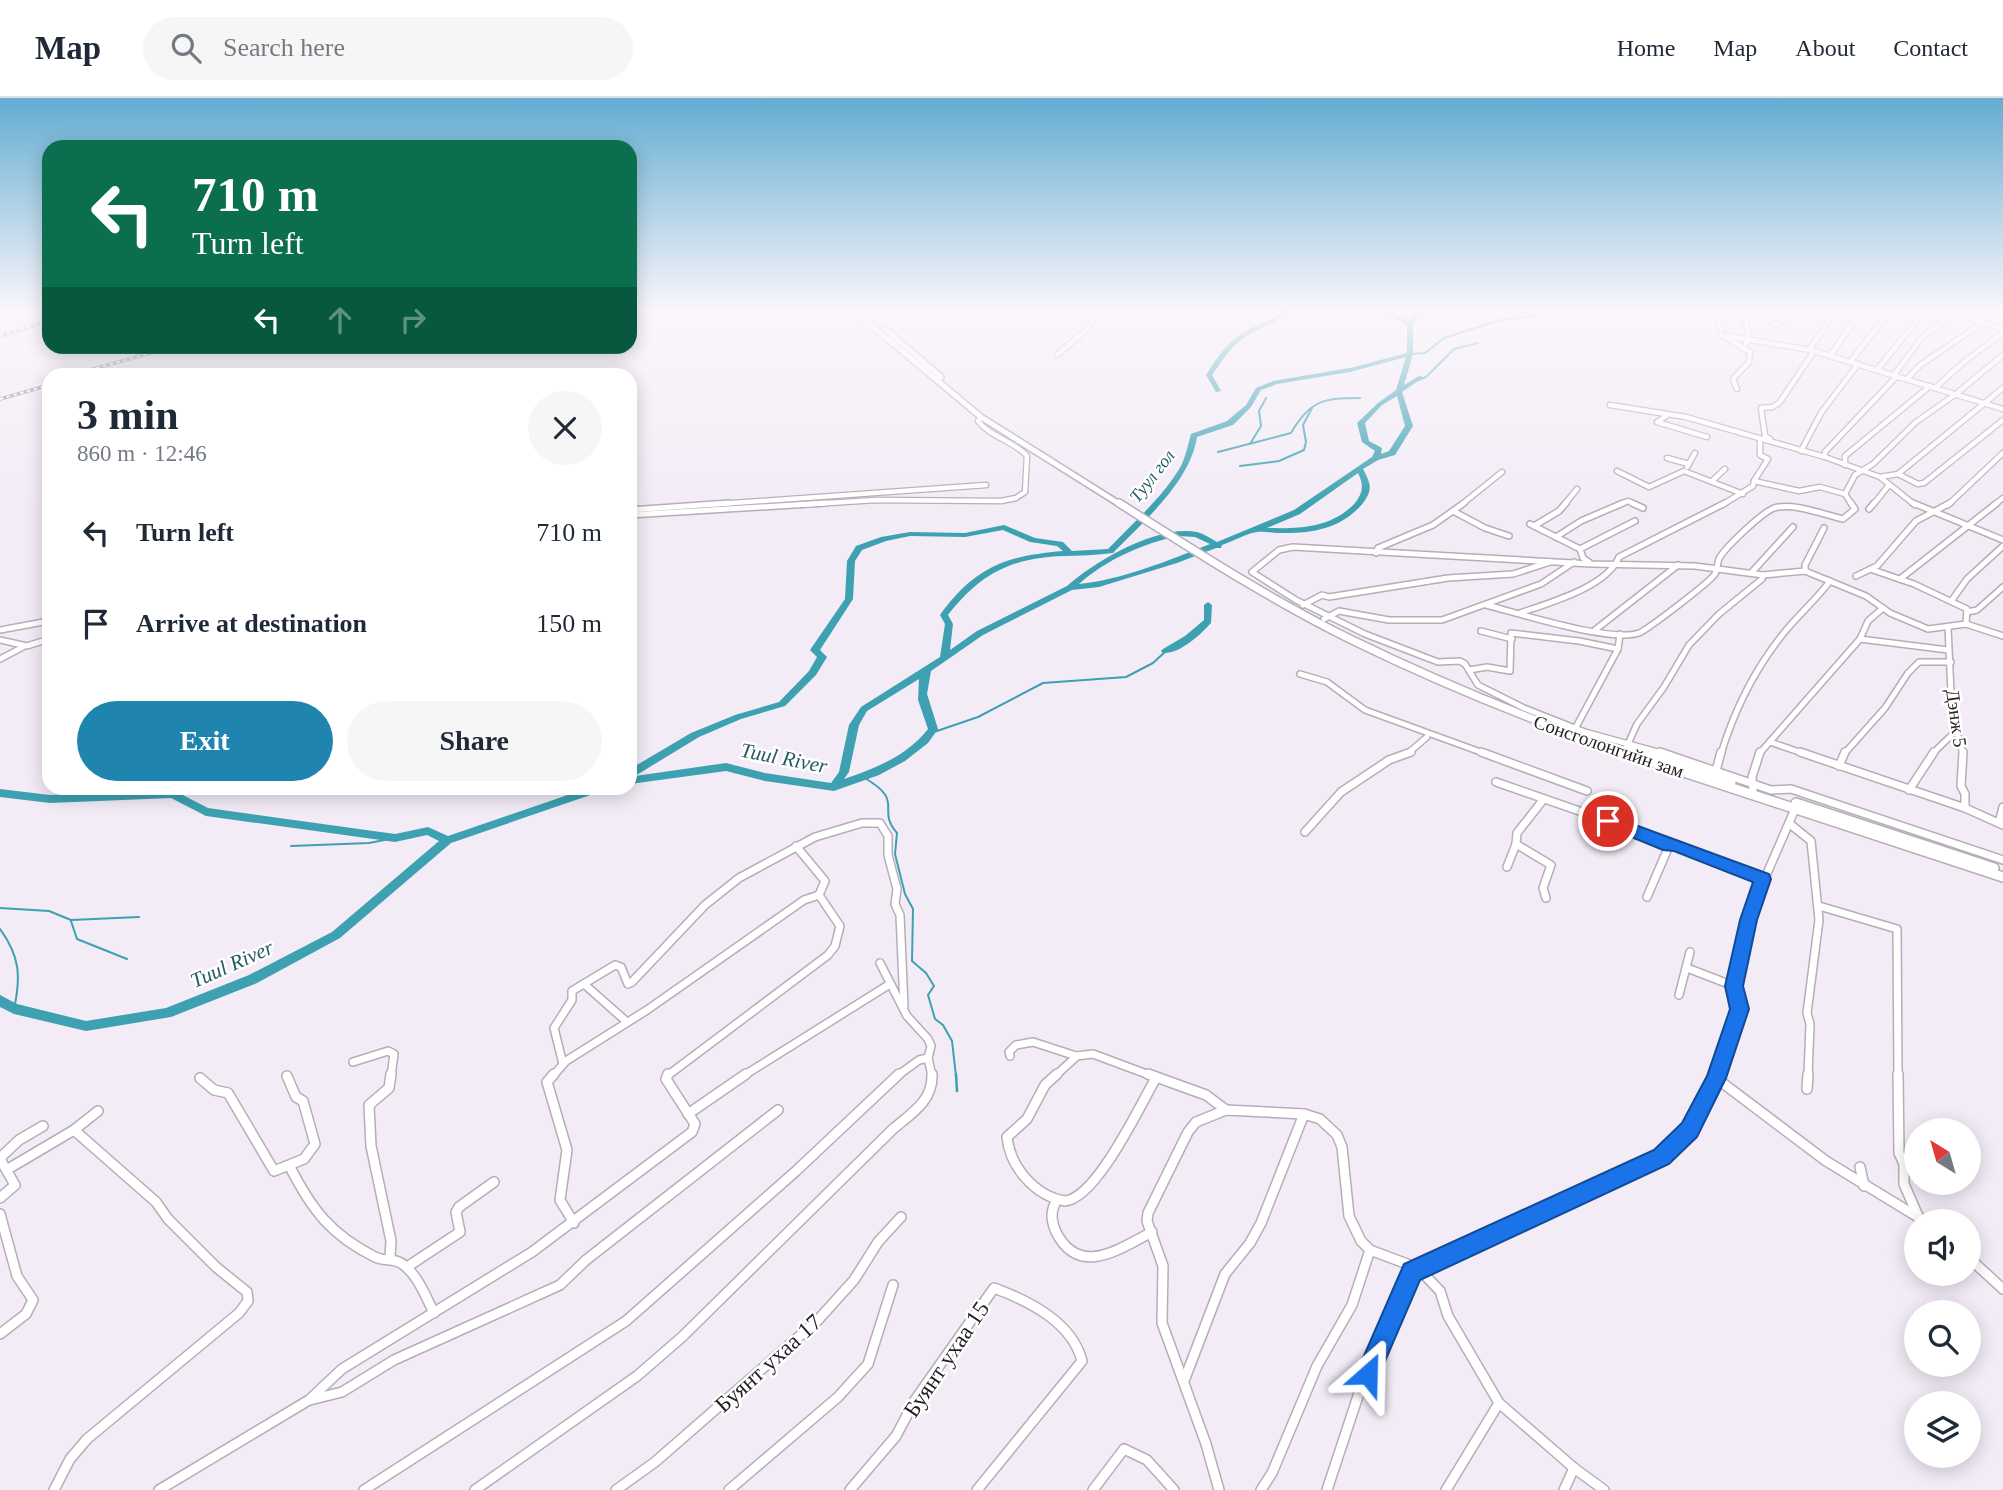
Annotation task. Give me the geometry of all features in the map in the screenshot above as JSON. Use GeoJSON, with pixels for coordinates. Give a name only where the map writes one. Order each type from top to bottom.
{"type":"FeatureCollection","features":[{"type":"Feature","properties":{"kind":"main road"},"geometry":{"type":"LineString","coordinates":[[932,376],[981,417],[1086,479]]}},
{"type":"Feature","properties":{"kind":"main road"},"geometry":{"type":"LineString","coordinates":[[939,376],[980,410],[1233,572]]}},
{"type":"Feature","properties":{"kind":"main road","name":"Сонсголонгийн зам"},"geometry":{"type":"LineString","coordinates":[[1233,572],[1324,619],[1512,704],[1622,747],[1754,788],[2003,877]]}},
{"type":"Feature","properties":{"kind":"main road","name":"Сонсголонгийн зам"},"geometry":{"type":"LineString","coordinates":[[1233,572],[1350,639],[1462,691],[1625,754],[1795,809],[2003,871]]}},
{"type":"Feature","properties":{"kind":"street"},"geometry":{"type":"LineString","coordinates":[[1736,376],[1733,379],[1737,389]]}},
{"type":"Feature","properties":{"kind":"street"},"geometry":{"type":"LineString","coordinates":[[1781,445],[1765,436],[1761,408],[1773,407],[1780,402],[1796,376]]}},
{"type":"Feature","properties":{"kind":"street"},"geometry":{"type":"LineString","coordinates":[[1801,451],[1821,413],[1849,376]]}},
{"type":"Feature","properties":{"kind":"street"},"geometry":{"type":"LineString","coordinates":[[1825,457],[1825,452],[1896,376],[2003,409]]}},
{"type":"Feature","properties":{"kind":"street"},"geometry":{"type":"LineString","coordinates":[[1907,379],[1910,376]]}},
{"type":"Feature","properties":{"kind":"street"},"geometry":{"type":"LineString","coordinates":[[1845,465],[1845,456],[1946,376]]}},
{"type":"Feature","properties":{"kind":"street"},"geometry":{"type":"LineString","coordinates":[[1845,494],[1855,475],[1873,464],[1916,422],[1978,376]]}},
{"type":"Feature","properties":{"kind":"street"},"geometry":{"type":"LineString","coordinates":[[1880,477],[1898,474],[2003,387]]}},
{"type":"Feature","properties":{"kind":"street"},"geometry":{"type":"LineString","coordinates":[[1610,405],[1686,417],[1825,457],[1880,477],[1915,505],[2003,540]]}},
{"type":"Feature","properties":{"kind":"street"},"geometry":{"type":"LineString","coordinates":[[1668,416],[1657,422],[1707,437]]}},
{"type":"Feature","properties":{"kind":"street"},"geometry":{"type":"LineString","coordinates":[[637,512],[876,500],[1016,499],[1025,492],[1027,456],[1020,449],[982,428],[978,421],[981,417]]}},
{"type":"Feature","properties":{"kind":"street"},"geometry":{"type":"LineString","coordinates":[[1898,474],[1918,484],[1923,483],[2003,420]]}},
{"type":"Feature","properties":{"kind":"street"},"geometry":{"type":"LineString","coordinates":[[1520,613],[1551,603],[1598,579],[1615,568],[1619,557],[1743,494],[1753,486],[1768,459],[1760,455],[1762,441],[1757,438]]}},
{"type":"Feature","properties":{"kind":"street"},"geometry":{"type":"LineString","coordinates":[[1617,471],[1649,487],[1684,471],[1695,453]]}},
{"type":"Feature","properties":{"kind":"street"},"geometry":{"type":"LineString","coordinates":[[1856,576],[1877,566],[1916,522],[1931,512],[1946,507],[2003,453]]}},
{"type":"Feature","properties":{"kind":"street"},"geometry":{"type":"LineString","coordinates":[[1667,458],[1689,464]]}},
{"type":"Feature","properties":{"kind":"street"},"geometry":{"type":"LineString","coordinates":[[1712,481],[1725,469]]}},
{"type":"Feature","properties":{"kind":"street"},"geometry":{"type":"LineString","coordinates":[[1684,471],[1743,494]]}},
{"type":"Feature","properties":{"kind":"street"},"geometry":{"type":"LineString","coordinates":[[1376,553],[1378,548],[1425,529],[1453,511],[1502,472]]}},
{"type":"Feature","properties":{"kind":"street"},"geometry":{"type":"LineString","coordinates":[[1486,605],[1520,613],[1541,622],[1620,634],[1639,633],[1706,583],[1716,573],[1718,558],[1747,529],[1774,508],[1795,508],[1843,519],[1855,509],[1845,494],[1820,487],[1799,491],[1754,481]]}},
{"type":"Feature","properties":{"kind":"street"},"geometry":{"type":"LineString","coordinates":[[637,511],[986,485]]}},
{"type":"Feature","properties":{"kind":"street"},"geometry":{"type":"LineString","coordinates":[[1869,509],[1889,485]]}},
{"type":"Feature","properties":{"kind":"street"},"geometry":{"type":"LineString","coordinates":[[1577,489],[1559,511],[1532,525],[1580,549],[1583,558],[1591,564]]}},
{"type":"Feature","properties":{"kind":"street"},"geometry":{"type":"LineString","coordinates":[[1900,579],[2003,498]]}},
{"type":"Feature","properties":{"kind":"street"},"geometry":{"type":"LineString","coordinates":[[1556,537],[1581,521],[1628,501],[1643,508]]}},
{"type":"Feature","properties":{"kind":"street"},"geometry":{"type":"LineString","coordinates":[[1453,511],[1485,528],[1509,536]]}},
{"type":"Feature","properties":{"kind":"street"},"geometry":{"type":"LineString","coordinates":[[1580,549],[1635,521]]}},
{"type":"Feature","properties":{"kind":"street"},"geometry":{"type":"LineString","coordinates":[[1752,572],[1793,527]]}},
{"type":"Feature","properties":{"kind":"street"},"geometry":{"type":"LineString","coordinates":[[1805,571],[1805,565],[1824,527]]}},
{"type":"Feature","properties":{"kind":"street"},"geometry":{"type":"LineString","coordinates":[[1952,600],[1967,579],[2003,546]]}},
{"type":"Feature","properties":{"kind":"street"},"geometry":{"type":"LineString","coordinates":[[1552,561],[1533,571],[1518,574],[1448,578],[1342,595],[1322,595],[1305,607],[1252,572],[1284,548],[1574,562],[1591,564],[1716,567],[1763,575],[1805,571],[1866,596],[1882,608],[1927,629],[1966,624],[2003,636]]}},
{"type":"Feature","properties":{"kind":"street"},"geometry":{"type":"LineString","coordinates":[[1324,619],[1339,611],[1389,620],[1429,622],[1486,605],[1541,584],[1574,562]]}},
{"type":"Feature","properties":{"kind":"street"},"geometry":{"type":"LineString","coordinates":[[1595,630],[1678,565]]}},
{"type":"Feature","properties":{"kind":"street"},"geometry":{"type":"LineString","coordinates":[[1869,569],[1952,600],[1967,611],[1978,610],[2003,587]]}},
{"type":"Feature","properties":{"kind":"street"},"geometry":{"type":"LineString","coordinates":[[1628,744],[1637,724],[1664,687],[1689,645],[1719,614],[1762,579],[1763,575]]}},
{"type":"Feature","properties":{"kind":"street"},"geometry":{"type":"LineString","coordinates":[[1716,771],[1729,724],[1749,681],[1796,618],[1830,581]]}},
{"type":"Feature","properties":{"kind":"street"},"geometry":{"type":"LineString","coordinates":[[1322,595],[1324,587]]}},
{"type":"Feature","properties":{"kind":"street"},"geometry":{"type":"LineString","coordinates":[[1754,788],[1752,778],[1760,752],[1860,639],[1861,631],[1870,617],[1882,608]]}},
{"type":"Feature","properties":{"kind":"street"},"geometry":{"type":"LineString","coordinates":[[1966,624],[1967,611]]}},
{"type":"Feature","properties":{"kind":"street"},"geometry":{"type":"LineString","coordinates":[[0,630],[42,622]]}},
{"type":"Feature","properties":{"kind":"street","name":"Дэнж 5"},"geometry":{"type":"LineString","coordinates":[[1948,627],[1952,715],[1963,748],[1961,786],[1965,794],[1965,808]]}},
{"type":"Feature","properties":{"kind":"street"},"geometry":{"type":"LineString","coordinates":[[1481,631],[1512,639]]}},
{"type":"Feature","properties":{"kind":"street"},"geometry":{"type":"LineString","coordinates":[[1469,670],[1487,667],[1510,670],[1511,633],[1579,641],[1618,649]]}},
{"type":"Feature","properties":{"kind":"street"},"geometry":{"type":"LineString","coordinates":[[1576,727],[1618,649],[1620,634]]}},
{"type":"Feature","properties":{"kind":"street"},"geometry":{"type":"LineString","coordinates":[[1860,639],[1948,650]]}},
{"type":"Feature","properties":{"kind":"street"},"geometry":{"type":"LineString","coordinates":[[0,640],[23,646]]}},
{"type":"Feature","properties":{"kind":"street"},"geometry":{"type":"LineString","coordinates":[[0,659],[23,646],[42,641]]}},
{"type":"Feature","properties":{"kind":"street"},"geometry":{"type":"LineString","coordinates":[[1387,648],[1438,662],[1454,659],[1464,662],[1478,686],[1512,704],[1576,727],[1646,747],[1716,771],[1754,788],[1791,789],[2003,860]]}},
{"type":"Feature","properties":{"kind":"street"},"geometry":{"type":"LineString","coordinates":[[1839,766],[1845,752],[1885,708],[1914,668],[1924,660],[1951,662]]}},
{"type":"Feature","properties":{"kind":"street"},"geometry":{"type":"LineString","coordinates":[[1300,674],[1323,678],[1334,684],[1340,695],[1362,709],[1411,725],[1427,737],[1445,739],[1587,791]]}},
{"type":"Feature","properties":{"kind":"street"},"geometry":{"type":"LineString","coordinates":[[1909,790],[1935,750],[1957,730]]}},
{"type":"Feature","properties":{"kind":"street"},"geometry":{"type":"LineString","coordinates":[[1305,832],[1342,792],[1389,760],[1410,753],[1427,737]]}},
{"type":"Feature","properties":{"kind":"street"},"geometry":{"type":"LineString","coordinates":[[1770,742],[1965,808],[2001,824],[2003,807]]}},
{"type":"Feature","properties":{"kind":"street"},"geometry":{"type":"LineString","coordinates":[[1496,782],[1608,821],[1669,846],[1675,844],[1763,879]]}},
{"type":"Feature","properties":{"kind":"street"},"geometry":{"type":"LineString","coordinates":[[1507,867],[1516,844],[1517,832],[1544,800]]}},
{"type":"Feature","properties":{"kind":"street"},"geometry":{"type":"LineString","coordinates":[[1327,1490],[1361,1387],[1412,1272],[1643,1167],[1661,1157],[1689,1130],[1716,1078],[1740,1009],[1734,986],[1748,920],[1763,879],[1795,809]]}},
{"type":"Feature","properties":{"kind":"street"},"geometry":{"type":"LineString","coordinates":[[475,1490],[637,1376],[682,1337],[892,1129],[926,1103],[931,1090],[931,1066],[928,1058],[931,1046],[907,1016],[904,1006],[900,915],[895,904],[897,889],[888,855],[886,830],[880,823],[867,820],[838,826],[796,846],[707,903],[667,949],[652,961],[640,978],[628,984],[621,967],[615,965],[572,990],[572,1000],[554,1028],[563,1064]]}},
{"type":"Feature","properties":{"kind":"street"},"geometry":{"type":"LineString","coordinates":[[1790,824],[1811,841],[1819,906],[1807,1013],[1810,1024],[1807,1089]]}},
{"type":"Feature","properties":{"kind":"street"},"geometry":{"type":"LineString","coordinates":[[1952,843],[1956,855]]}},
{"type":"Feature","properties":{"kind":"street"},"geometry":{"type":"LineString","coordinates":[[1516,844],[1551,864],[1543,888],[1546,898]]}},
{"type":"Feature","properties":{"kind":"street"},"geometry":{"type":"LineString","coordinates":[[574,1223],[560,1200],[567,1150],[547,1082],[563,1064],[804,900],[819,895],[825,881],[796,846]]}},
{"type":"Feature","properties":{"kind":"street"},"geometry":{"type":"LineString","coordinates":[[1647,897],[1669,846]]}},
{"type":"Feature","properties":{"kind":"street"},"geometry":{"type":"LineString","coordinates":[[159,1490],[309,1400],[342,1368],[532,1252],[692,1132],[695,1124],[666,1079],[668,1073],[828,955],[835,946],[840,926],[819,895]]}},
{"type":"Feature","properties":{"kind":"street"},"geometry":{"type":"LineString","coordinates":[[1819,906],[1897,929],[1899,1153],[1904,1164],[1905,1184],[1917,1209]]}},
{"type":"Feature","properties":{"kind":"street"},"geometry":{"type":"LineString","coordinates":[[1679,995],[1690,952]]}},
{"type":"Feature","properties":{"kind":"street"},"geometry":{"type":"LineString","coordinates":[[880,963],[904,1006]]}},
{"type":"Feature","properties":{"kind":"street"},"geometry":{"type":"LineString","coordinates":[[1687,968],[1734,986]]}},
{"type":"Feature","properties":{"kind":"street"},"geometry":{"type":"LineString","coordinates":[[584,984],[627,1022]]}},
{"type":"Feature","properties":{"kind":"street"},"geometry":{"type":"LineString","coordinates":[[688,1114],[730,1082],[838,1019],[890,984]]}},
{"type":"Feature","properties":{"kind":"street"},"geometry":{"type":"LineString","coordinates":[[1010,1056],[1014,1047],[1037,1042],[1077,1056],[1093,1054],[1206,1095],[1226,1110]]}},
{"type":"Feature","properties":{"kind":"street"},"geometry":{"type":"LineString","coordinates":[[353,1062],[388,1051],[394,1054],[389,1088],[369,1105],[368,1134],[384,1216],[393,1245],[390,1257]]}},
{"type":"Feature","properties":{"kind":"street"},"geometry":{"type":"LineString","coordinates":[[1077,1056],[1045,1085],[1027,1119],[1007,1137],[1021,1174],[1057,1200],[1071,1201],[1084,1193],[1120,1142],[1156,1078]]}},
{"type":"Feature","properties":{"kind":"street"},"geometry":{"type":"LineString","coordinates":[[364,1490],[626,1321],[796,1171],[893,1078],[919,1060],[928,1058]]}},
{"type":"Feature","properties":{"kind":"street"},"geometry":{"type":"LineString","coordinates":[[200,1078],[214,1090],[228,1093],[274,1171],[290,1167],[309,1156],[315,1144],[303,1101],[296,1097],[287,1076]]}},
{"type":"Feature","properties":{"kind":"street"},"geometry":{"type":"LineString","coordinates":[[1716,1078],[1826,1161],[1904,1209]]}},
{"type":"Feature","properties":{"kind":"street"},"geometry":{"type":"LineString","coordinates":[[309,1400],[342,1392],[394,1360],[560,1285],[586,1260],[778,1110]]}},
{"type":"Feature","properties":{"kind":"street"},"geometry":{"type":"LineString","coordinates":[[1219,1490],[1162,1323],[1163,1266],[1147,1221],[1148,1213],[1188,1132],[1196,1122],[1226,1110],[1304,1114],[1320,1119],[1337,1135],[1342,1147],[1349,1216],[1361,1241],[1370,1250],[1419,1268],[1440,1291],[1448,1316],[1499,1403],[1574,1468],[1604,1490]]}},
{"type":"Feature","properties":{"kind":"street"},"geometry":{"type":"LineString","coordinates":[[8,1169],[74,1130],[98,1111]]}},
{"type":"Feature","properties":{"kind":"street"},"geometry":{"type":"LineString","coordinates":[[1184,1381],[1225,1273],[1250,1243],[1261,1223],[1304,1114]]}},
{"type":"Feature","properties":{"kind":"street"},"geometry":{"type":"LineString","coordinates":[[0,1198],[15,1185],[0,1159],[19,1140],[43,1126]]}},
{"type":"Feature","properties":{"kind":"street"},"geometry":{"type":"LineString","coordinates":[[54,1490],[70,1459],[87,1439],[239,1313],[248,1301],[247,1292],[216,1267],[156,1202],[74,1130]]}},
{"type":"Feature","properties":{"kind":"street"},"geometry":{"type":"LineString","coordinates":[[290,1167],[311,1208],[327,1229],[379,1259],[390,1257],[407,1267],[434,1313]]}},
{"type":"Feature","properties":{"kind":"street"},"geometry":{"type":"LineString","coordinates":[[1860,1167],[1864,1186]]}},
{"type":"Feature","properties":{"kind":"street"},"geometry":{"type":"LineString","coordinates":[[407,1267],[460,1231],[456,1212],[459,1207],[494,1182]]}},
{"type":"Feature","properties":{"kind":"street"},"geometry":{"type":"LineString","coordinates":[[1057,1200],[1052,1210],[1056,1232],[1069,1252],[1084,1259],[1100,1257],[1152,1232]]}},
{"type":"Feature","properties":{"kind":"street"},"geometry":{"type":"LineString","coordinates":[[0,1214],[17,1276],[33,1300],[26,1314],[0,1334]]}},
{"type":"Feature","properties":{"kind":"street","name":"Буянт ухаа 17"},"geometry":{"type":"LineString","coordinates":[[616,1490],[676,1444],[818,1320],[854,1280],[878,1242],[901,1217]]}},
{"type":"Feature","properties":{"kind":"street"},"geometry":{"type":"LineString","coordinates":[[1262,1490],[1272,1473],[1317,1366],[1352,1306],[1370,1250]]}},
{"type":"Feature","properties":{"kind":"street"},"geometry":{"type":"LineString","coordinates":[[1981,1269],[2003,1289]]}},
{"type":"Feature","properties":{"kind":"street"},"geometry":{"type":"LineString","coordinates":[[729,1490],[838,1397],[868,1364],[893,1285]]}},
{"type":"Feature","properties":{"kind":"street","name":"Буянт ухаа 15"},"geometry":{"type":"LineString","coordinates":[[850,1490],[896,1436],[915,1400],[994,1288],[1026,1302],[1058,1323],[1082,1351],[1082,1361],[977,1490]]}},
{"type":"Feature","properties":{"kind":"street"},"geometry":{"type":"LineString","coordinates":[[1446,1490],[1499,1403]]}},
{"type":"Feature","properties":{"kind":"street"},"geometry":{"type":"LineString","coordinates":[[1093,1490],[1124,1449],[1147,1460],[1174,1490]]}},
{"type":"Feature","properties":{"kind":"street"},"geometry":{"type":"LineString","coordinates":[[1564,1490],[1574,1468]]}},
{"type":"Feature","properties":{"kind":"waterway","name":"Tuul River"},"geometry":{"type":"LineString","coordinates":[[1210,376],[1218,391]]}},
{"type":"Feature","properties":{"kind":"waterway","name":"Туул гол"},"geometry":{"type":"LineString","coordinates":[[1070,553],[1110,551],[1174,481],[1192,450],[1194,436],[1230,423],[1249,406],[1258,389],[1275,382],[1313,376]]}},
{"type":"Feature","properties":{"kind":"waterway"},"geometry":{"type":"LineString","coordinates":[[1399,391],[1404,376]]}},
{"type":"Feature","properties":{"kind":"waterway"},"geometry":{"type":"LineString","coordinates":[[1413,382],[1427,376]]}},
{"type":"Feature","properties":{"kind":"waterway"},"geometry":{"type":"LineString","coordinates":[[1399,391],[1421,377]]}},
{"type":"Feature","properties":{"kind":"waterway"},"geometry":{"type":"LineString","coordinates":[[1375,458],[1379,450],[1366,442],[1361,423],[1380,404],[1399,391]]}},
{"type":"Feature","properties":{"kind":"waterway"},"geometry":{"type":"LineString","coordinates":[[1375,458],[1392,453],[1409,426],[1399,391]]}},
{"type":"Feature","properties":{"kind":"waterway"},"geometry":{"type":"LineString","coordinates":[[1250,444],[1261,426],[1259,411],[1266,398]]}},
{"type":"Feature","properties":{"kind":"waterway"},"geometry":{"type":"LineString","coordinates":[[1250,444],[1291,433],[1305,414],[1319,403],[1360,398]]}},
{"type":"Feature","properties":{"kind":"waterway"},"geometry":{"type":"LineString","coordinates":[[1240,466],[1279,461],[1304,450],[1306,442],[1303,425],[1312,408]]}},
{"type":"Feature","properties":{"kind":"waterway"},"geometry":{"type":"LineString","coordinates":[[1218,452],[1250,444]]}},
{"type":"Feature","properties":{"kind":"waterway"},"geometry":{"type":"LineString","coordinates":[[1216,545],[1297,512],[1375,458]]}},
{"type":"Feature","properties":{"kind":"waterway"},"geometry":{"type":"LineString","coordinates":[[1261,530],[1305,530],[1332,523],[1344,516],[1356,507],[1366,494],[1366,481],[1360,470]]}},
{"type":"Feature","properties":{"kind":"waterway"},"geometry":{"type":"LineString","coordinates":[[637,770],[695,735],[738,717],[782,704],[813,673],[822,657],[815,650],[849,599],[851,561],[859,548],[910,534],[965,535],[1004,527],[1033,540],[1060,544],[1070,553]]}},
{"type":"Feature","properties":{"kind":"waterway"},"geometry":{"type":"LineString","coordinates":[[1070,588],[1110,559],[1163,537],[1193,534],[1216,545]]}},
{"type":"Feature","properties":{"kind":"waterway"},"geometry":{"type":"LineString","coordinates":[[1070,588],[1096,585],[1216,545]]}},
{"type":"Feature","properties":{"kind":"waterway","name":"Туул гол"},"geometry":{"type":"LineString","coordinates":[[944,656],[949,624],[944,615],[978,578],[1017,560],[1070,553]]}},
{"type":"Feature","properties":{"kind":"waterway"},"geometry":{"type":"LineString","coordinates":[[927,670],[980,633],[1070,588]]}},
{"type":"Feature","properties":{"kind":"waterway"},"geometry":{"type":"LineString","coordinates":[[1166,651],[1189,638],[1208,621],[1208,605]]}},
{"type":"Feature","properties":{"kind":"waterway"},"geometry":{"type":"LineString","coordinates":[[931,733],[978,717],[1043,683],[1126,677],[1153,663],[1166,651]]}},
{"type":"Feature","properties":{"kind":"waterway","name":"Tuul River"},"geometry":{"type":"LineString","coordinates":[[834,787],[844,772],[854,725],[864,709],[927,670]]}},
{"type":"Feature","properties":{"kind":"waterway"},"geometry":{"type":"LineString","coordinates":[[834,787],[902,759],[933,729],[922,694],[927,670]]}},
{"type":"Feature","properties":{"kind":"waterway","name":"Tuul River"},"geometry":{"type":"LineString","coordinates":[[637,779],[726,767],[765,777],[834,787]]}},
{"type":"Feature","properties":{"kind":"waterway"},"geometry":{"type":"LineString","coordinates":[[863,777],[884,793],[887,799],[891,824],[897,833],[895,854],[905,894],[913,909],[912,961],[926,973],[934,986],[928,995],[935,1019],[943,1025],[952,1041],[956,1076]]}},
{"type":"Feature","properties":{"kind":"waterway","name":"Tuul River"},"geometry":{"type":"LineString","coordinates":[[0,793],[50,799],[148,795]]}},
{"type":"Feature","properties":{"kind":"waterway","name":"Tuul River"},"geometry":{"type":"LineString","coordinates":[[175,795],[206,812],[395,838],[428,831],[447,840]]}},
{"type":"Feature","properties":{"kind":"waterway","name":"Tuul River"},"geometry":{"type":"LineString","coordinates":[[447,840],[578,795]]}},
{"type":"Feature","properties":{"kind":"waterway"},"geometry":{"type":"LineString","coordinates":[[291,846],[369,843],[395,838]]}},
{"type":"Feature","properties":{"kind":"waterway","name":"Tuul River"},"geometry":{"type":"LineString","coordinates":[[0,1000],[14,1009],[86,1026],[167,1013],[253,979],[336,935],[447,840]]}},
{"type":"Feature","properties":{"kind":"waterway"},"geometry":{"type":"LineString","coordinates":[[0,908],[49,911],[71,920],[139,917]]}},
{"type":"Feature","properties":{"kind":"waterway"},"geometry":{"type":"LineString","coordinates":[[71,921],[77,939],[127,959]]}},
{"type":"Feature","properties":{"kind":"waterway"},"geometry":{"type":"LineString","coordinates":[[0,929],[12,948],[17,967],[18,987],[14,1009]]}},
{"type":"Feature","properties":{"kind":"waterway"},"geometry":{"type":"LineString","coordinates":[[956,1074],[957,1091]]}},
{"type":"Feature","properties":{"kind":"railway"},"geometry":{"type":"LineString","coordinates":[[0,399],[42,387]]}},
{"type":"Feature","properties":{"kind":"route"},"geometry":{"type":"LineString","coordinates":[[1368,1374],[1412,1272],[1661,1157],[1689,1130],[1707,1099],[1740,1009],[1734,986],[1748,920],[1763,879],[1608,821]]}}]}
